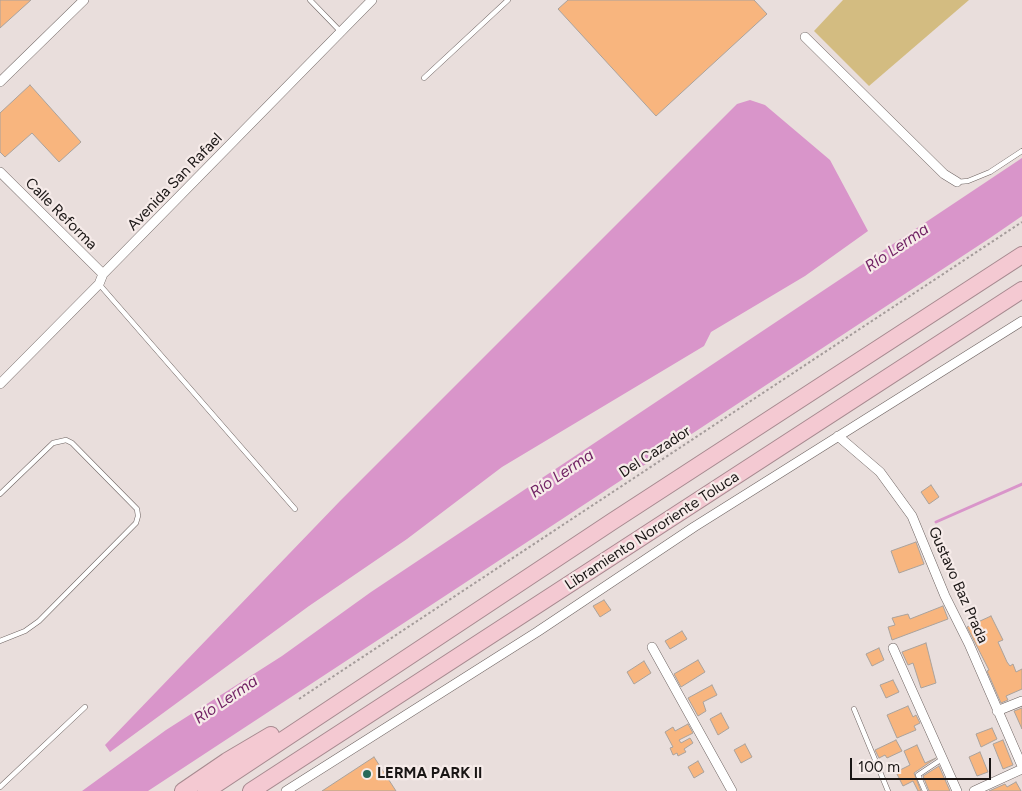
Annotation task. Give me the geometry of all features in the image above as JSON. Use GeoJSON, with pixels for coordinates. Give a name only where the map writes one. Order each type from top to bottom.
{"type":"FeatureCollection","features":[{"type":"Feature","properties":{"kind":"highway","name":"Libramiento Nororiente Toluca"},"geometry":{"type":"LineString","coordinates":[[206,791],[604,526],[1022,255]]}},
{"type":"Feature","properties":{"kind":"highway","name":"Libramiento Nororiente Toluca"},"geometry":{"type":"LineString","coordinates":[[251,791],[1022,290]]}},
{"type":"Feature","properties":{"kind":"highway"},"geometry":{"type":"LineString","coordinates":[[183,791],[227,761],[280,730],[299,720],[315,718]]}},
{"type":"Feature","properties":{"kind":"street"},"geometry":{"type":"LineString","coordinates":[[0,82],[84,0]]}},
{"type":"Feature","properties":{"kind":"street","name":"Avenida San Rafael"},"geometry":{"type":"LineString","coordinates":[[0,384],[99,284],[103,274],[372,0]]}},
{"type":"Feature","properties":{"kind":"street"},"geometry":{"type":"LineString","coordinates":[[805,37],[944,174],[957,182]]}},
{"type":"Feature","properties":{"kind":"street","name":"Calle Reforma"},"geometry":{"type":"LineString","coordinates":[[0,172],[103,274]]}},
{"type":"Feature","properties":{"kind":"street"},"geometry":{"type":"LineString","coordinates":[[286,791],[537,632],[694,527],[1022,321]]}},
{"type":"Feature","properties":{"kind":"street","name":"Gustavo Baz Prada"},"geometry":{"type":"LineString","coordinates":[[838,436],[880,472],[912,516],[945,596],[969,644],[1022,767]]}},
{"type":"Feature","properties":{"kind":"street"},"geometry":{"type":"LineString","coordinates":[[652,647],[732,791]]}},
{"type":"Feature","properties":{"kind":"street"},"geometry":{"type":"LineString","coordinates":[[893,648],[957,791]]}},
{"type":"Feature","properties":{"kind":"street"},"geometry":{"type":"LineString","coordinates":[[997,712],[1022,701]]}},
{"type":"Feature","properties":{"kind":"street"},"geometry":{"type":"LineString","coordinates":[[974,791],[1022,767]]}},
{"type":"Feature","properties":{"kind":"street"},"geometry":{"type":"LineString","coordinates":[[266,791],[281,773]]}},
{"type":"Feature","properties":{"kind":"lane"},"geometry":{"type":"LineString","coordinates":[[310,0],[341,32]]}},
{"type":"Feature","properties":{"kind":"lane"},"geometry":{"type":"LineString","coordinates":[[424,78],[508,0]]}},
{"type":"Feature","properties":{"kind":"lane"},"geometry":{"type":"LineString","coordinates":[[957,182],[968,181],[984,175],[1022,151]]}},
{"type":"Feature","properties":{"kind":"lane"},"geometry":{"type":"LineString","coordinates":[[99,284],[295,508]]}},
{"type":"Feature","properties":{"kind":"lane"},"geometry":{"type":"LineString","coordinates":[[0,494],[53,443],[66,440],[72,442],[137,509],[138,516],[136,523],[39,621],[25,631],[0,641]]}},
{"type":"Feature","properties":{"kind":"lane"},"geometry":{"type":"LineString","coordinates":[[0,787],[85,707]]}},
{"type":"Feature","properties":{"kind":"lane"},"geometry":{"type":"LineString","coordinates":[[854,709],[888,791]]}},
{"type":"Feature","properties":{"kind":"lane"},"geometry":{"type":"LineString","coordinates":[[925,791],[918,775],[942,759]]}},
{"type":"Feature","properties":{"kind":"path","name":"Del Cazador"},"geometry":{"type":"LineString","coordinates":[[299,699],[1022,222]]}},
{"type":"Feature","properties":{"kind":"shaded area"},"geometry":{"type":"Polygon","coordinates":[[[843,0],[969,0],[869,86],[814,31],[843,0]]]}},
{"type":"Feature","properties":{"kind":"water"},"geometry":{"type":"Polygon","coordinates":[[[750,100],[765,105],[830,160],[868,231],[805,276],[711,332],[704,346],[502,467],[407,539],[309,606],[110,752],[105,745],[340,501],[737,104],[750,100]]]}},
{"type":"Feature","properties":{"kind":"water","name":"Río Lerma"},"geometry":{"type":"Polygon","coordinates":[[[1022,158],[1022,216],[990,238],[148,791],[82,791],[166,730],[282,656],[371,592],[1022,158]]]}},
{"type":"Feature","properties":{"kind":"building"},"geometry":{"type":"Polygon","coordinates":[[[0,0],[31,0],[0,28],[0,0]]]}},
{"type":"Feature","properties":{"kind":"building"},"geometry":{"type":"Polygon","coordinates":[[[568,0],[754,0],[767,14],[656,116],[558,9],[568,0]]]}},
{"type":"Feature","properties":{"kind":"building"},"geometry":{"type":"Polygon","coordinates":[[[30,85],[81,142],[59,162],[32,133],[5,157],[0,152],[0,113],[30,85]]]}},
{"type":"Feature","properties":{"kind":"building"},"geometry":{"type":"Polygon","coordinates":[[[931,485],[939,497],[929,504],[921,492],[931,485]]]}},
{"type":"Feature","properties":{"kind":"building"},"geometry":{"type":"Polygon","coordinates":[[[916,542],[924,564],[899,573],[891,551],[916,542]]]}},
{"type":"Feature","properties":{"kind":"building"},"geometry":{"type":"Polygon","coordinates":[[[604,600],[611,610],[600,617],[593,606],[604,600]]]}},
{"type":"Feature","properties":{"kind":"building"},"geometry":{"type":"Polygon","coordinates":[[[943,606],[948,619],[892,640],[888,627],[895,625],[892,618],[908,614],[910,619],[943,606]]]}},
{"type":"Feature","properties":{"kind":"building"},"geometry":{"type":"Polygon","coordinates":[[[991,616],[1003,640],[998,642],[1007,662],[1010,666],[1013,664],[1016,672],[1022,669],[1022,689],[1006,696],[1008,700],[1001,703],[987,671],[989,670],[967,627],[991,616]]]}},
{"type":"Feature","properties":{"kind":"building"},"geometry":{"type":"Polygon","coordinates":[[[682,631],[687,639],[670,649],[665,641],[682,631]]]}},
{"type":"Feature","properties":{"kind":"building"},"geometry":{"type":"Polygon","coordinates":[[[926,643],[936,683],[921,688],[913,663],[908,665],[902,652],[926,643]]]}},
{"type":"Feature","properties":{"kind":"building"},"geometry":{"type":"Polygon","coordinates":[[[879,648],[884,660],[872,666],[866,654],[879,648]]]}},
{"type":"Feature","properties":{"kind":"building"},"geometry":{"type":"Polygon","coordinates":[[[698,660],[705,672],[681,687],[674,674],[698,660]]]}},
{"type":"Feature","properties":{"kind":"building"},"geometry":{"type":"Polygon","coordinates":[[[644,661],[651,673],[634,684],[627,672],[644,661]]]}},
{"type":"Feature","properties":{"kind":"building"},"geometry":{"type":"Polygon","coordinates":[[[893,680],[899,692],[886,698],[880,685],[893,680]]]}},
{"type":"Feature","properties":{"kind":"building"},"geometry":{"type":"Polygon","coordinates":[[[712,685],[717,695],[703,702],[706,711],[698,716],[688,698],[712,685]]]}},
{"type":"Feature","properties":{"kind":"building"},"geometry":{"type":"Polygon","coordinates":[[[908,706],[913,717],[916,715],[920,723],[914,726],[916,730],[897,738],[887,715],[908,706]]]}},
{"type":"Feature","properties":{"kind":"building"},"geometry":{"type":"Polygon","coordinates":[[[1022,708],[1022,729],[1014,711],[1022,708]]]}},
{"type":"Feature","properties":{"kind":"building"},"geometry":{"type":"Polygon","coordinates":[[[721,713],[729,728],[718,735],[710,719],[721,713]]]}},
{"type":"Feature","properties":{"kind":"building"},"geometry":{"type":"Polygon","coordinates":[[[688,724],[693,733],[679,740],[681,743],[690,738],[693,743],[684,749],[686,752],[678,756],[677,753],[673,755],[670,748],[673,747],[665,732],[673,727],[675,731],[688,724]]]}},
{"type":"Feature","properties":{"kind":"building"},"geometry":{"type":"Polygon","coordinates":[[[992,728],[997,739],[981,747],[976,734],[992,728]]]}},
{"type":"Feature","properties":{"kind":"building"},"geometry":{"type":"Polygon","coordinates":[[[896,740],[902,751],[887,758],[885,755],[879,758],[875,750],[896,740]]]}},
{"type":"Feature","properties":{"kind":"building"},"geometry":{"type":"Polygon","coordinates":[[[1003,740],[1013,765],[1003,769],[993,744],[1003,740]]]}},
{"type":"Feature","properties":{"kind":"building"},"geometry":{"type":"Polygon","coordinates":[[[745,744],[752,757],[741,763],[734,750],[745,744]]]}},
{"type":"Feature","properties":{"kind":"building"},"geometry":{"type":"Polygon","coordinates":[[[917,745],[925,763],[936,758],[914,773],[921,791],[918,791],[913,781],[903,786],[896,772],[910,765],[904,751],[917,745]]]}},
{"type":"Feature","properties":{"kind":"building"},"geometry":{"type":"Polygon","coordinates":[[[980,752],[988,772],[977,776],[969,757],[980,752]]]}},
{"type":"Feature","properties":{"kind":"building","name":"LERMA PARK II"},"geometry":{"type":"Polygon","coordinates":[[[374,757],[396,791],[322,791],[374,757]]]}},
{"type":"Feature","properties":{"kind":"building"},"geometry":{"type":"Polygon","coordinates":[[[698,761],[704,772],[694,778],[688,767],[698,761]]]}},
{"type":"Feature","properties":{"kind":"building"},"geometry":{"type":"Polygon","coordinates":[[[939,766],[950,791],[929,791],[923,776],[939,766]]]}},
{"type":"Feature","properties":{"kind":"building"},"geometry":{"type":"Polygon","coordinates":[[[1016,782],[1021,791],[989,791],[1005,784],[1007,787],[1016,782]]]}},
{"type":"Feature","properties":{"kind":"waterway"},"geometry":{"type":"LineString","coordinates":[[936,522],[1022,484]]}},
{"type":"Feature","properties":{"kind":"place","name":"LERMA PARK II"},"geometry":{"type":"Point","coordinates":[367,774]}}]}
